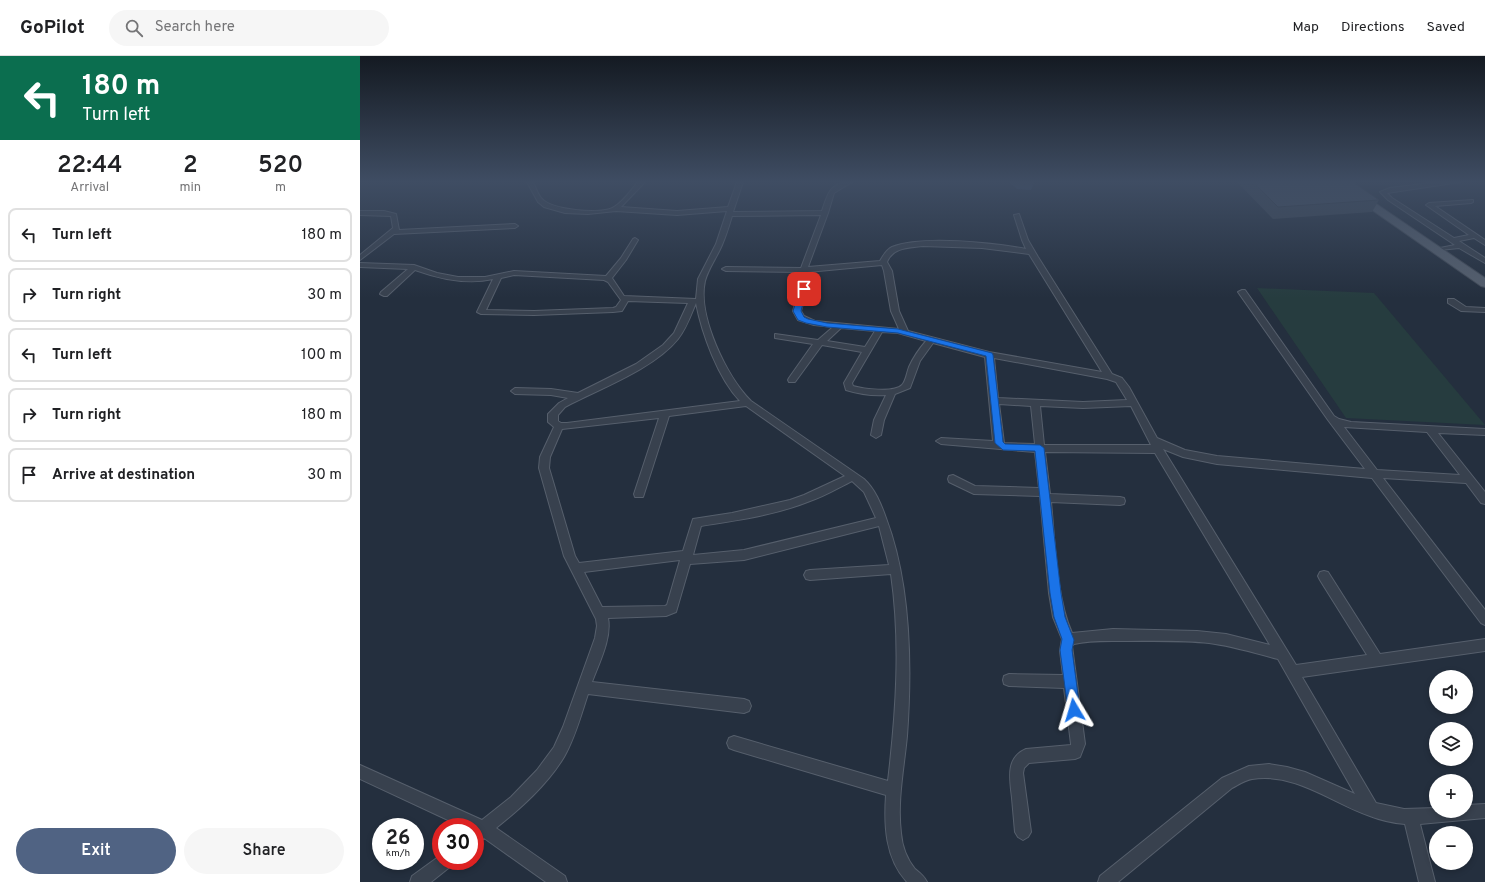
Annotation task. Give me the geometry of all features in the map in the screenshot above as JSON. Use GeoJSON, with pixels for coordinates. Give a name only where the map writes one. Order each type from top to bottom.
{"type":"FeatureCollection","features":[{"type":"Feature","properties":{"kind":"main road"},"geometry":{"type":"LineString","coordinates":[[1393,221],[1485,283]]}},
{"type":"Feature","properties":{"kind":"main road"},"geometry":{"type":"LineString","coordinates":[[1400,221],[1485,278]]}},
{"type":"Feature","properties":{"kind":"street"},"geometry":{"type":"LineString","coordinates":[[360,258],[396,229],[395,221]]}},
{"type":"Feature","properties":{"kind":"street"},"geometry":{"type":"LineString","coordinates":[[727,221],[719,244],[702,279],[696,301],[674,337],[661,350],[641,363],[578,396],[555,410],[552,420],[559,426],[748,403]]}},
{"type":"Feature","properties":{"kind":"street"},"geometry":{"type":"LineString","coordinates":[[822,221],[805,263],[805,282],[798,308],[798,315],[806,320],[839,326],[880,329],[905,333],[989,355],[1109,376],[1123,383],[1156,445],[1282,654],[1372,810]]}},
{"type":"Feature","properties":{"kind":"street"},"geometry":{"type":"LineString","coordinates":[[1018,221],[1031,252],[1109,376]]}},
{"type":"Feature","properties":{"kind":"street"},"geometry":{"type":"LineString","coordinates":[[1424,221],[1454,240],[1460,246],[1485,261]]}},
{"type":"Feature","properties":{"kind":"street"},"geometry":{"type":"LineString","coordinates":[[1452,221],[1485,243]]}},
{"type":"Feature","properties":{"kind":"street"},"geometry":{"type":"LineString","coordinates":[[393,232],[515,226]]}},
{"type":"Feature","properties":{"kind":"street"},"geometry":{"type":"LineString","coordinates":[[1454,240],[1475,236]]}},
{"type":"Feature","properties":{"kind":"street"},"geometry":{"type":"LineString","coordinates":[[608,278],[624,259],[635,240]]}},
{"type":"Feature","properties":{"kind":"street"},"geometry":{"type":"LineString","coordinates":[[883,263],[890,251],[912,246],[994,246],[1031,252]]}},
{"type":"Feature","properties":{"kind":"street"},"geometry":{"type":"LineString","coordinates":[[1442,249],[1460,246]]}},
{"type":"Feature","properties":{"kind":"street"},"geometry":{"type":"LineString","coordinates":[[726,269],[782,271],[883,263]]}},
{"type":"Feature","properties":{"kind":"street"},"geometry":{"type":"LineString","coordinates":[[883,263],[886,265],[888,271],[896,314],[905,333]]}},
{"type":"Feature","properties":{"kind":"street"},"geometry":{"type":"LineString","coordinates":[[360,265],[414,267],[435,275],[458,279],[481,280],[519,273],[608,278],[611,280],[620,297],[625,299],[696,301]]}},
{"type":"Feature","properties":{"kind":"street"},"geometry":{"type":"LineString","coordinates":[[384,294],[414,267]]}},
{"type":"Feature","properties":{"kind":"street"},"geometry":{"type":"LineString","coordinates":[[498,277],[494,288],[481,312],[534,313],[613,310],[619,309],[625,299]]}},
{"type":"Feature","properties":{"kind":"street"},"geometry":{"type":"LineString","coordinates":[[1242,292],[1334,421],[1485,619]]}},
{"type":"Feature","properties":{"kind":"street"},"geometry":{"type":"LineString","coordinates":[[696,301],[717,356],[732,384],[748,403],[853,476],[865,486],[872,496],[882,520],[895,569],[902,629],[903,693],[894,790],[893,831],[899,858],[914,881]]}},
{"type":"Feature","properties":{"kind":"street"},"geometry":{"type":"LineString","coordinates":[[1452,301],[1464,308],[1485,310]]}},
{"type":"Feature","properties":{"kind":"street"},"geometry":{"type":"LineString","coordinates":[[792,380],[809,356],[839,326]]}},
{"type":"Feature","properties":{"kind":"street"},"geometry":{"type":"LineString","coordinates":[[880,329],[848,383],[848,388],[860,391],[892,392],[901,390],[907,386],[919,353],[931,340]]}},
{"type":"Feature","properties":{"kind":"street"},"geometry":{"type":"LineString","coordinates":[[778,336],[868,350]]}},
{"type":"Feature","properties":{"kind":"street"},"geometry":{"type":"LineString","coordinates":[[989,355],[1000,445]]}},
{"type":"Feature","properties":{"kind":"street"},"geometry":{"type":"LineString","coordinates":[[514,391],[551,392],[578,396]]}},
{"type":"Feature","properties":{"kind":"street"},"geometry":{"type":"LineString","coordinates":[[876,435],[876,428],[892,392]]}},
{"type":"Feature","properties":{"kind":"street"},"geometry":{"type":"LineString","coordinates":[[994,401],[1095,405],[1134,403]]}},
{"type":"Feature","properties":{"kind":"street"},"geometry":{"type":"LineString","coordinates":[[1035,402],[1059,617],[1069,640]]}},
{"type":"Feature","properties":{"kind":"street"},"geometry":{"type":"LineString","coordinates":[[639,494],[646,466],[652,454],[664,413]]}},
{"type":"Feature","properties":{"kind":"street"},"geometry":{"type":"LineString","coordinates":[[1334,421],[1350,425],[1485,432]]}},
{"type":"Feature","properties":{"kind":"street"},"geometry":{"type":"LineString","coordinates":[[484,830],[516,802],[550,766],[566,738],[602,638],[603,623],[564,540],[555,503],[544,468],[545,457],[559,426]]}},
{"type":"Feature","properties":{"kind":"street"},"geometry":{"type":"LineString","coordinates":[[1430,429],[1485,500]]}},
{"type":"Feature","properties":{"kind":"street"},"geometry":{"type":"LineString","coordinates":[[941,442],[1040,448],[1156,445],[1217,460],[1374,474],[1468,479]]}},
{"type":"Feature","properties":{"kind":"street"},"geometry":{"type":"LineString","coordinates":[[599,613],[666,611],[673,606],[697,522],[739,516],[791,504],[808,498],[853,476]]}},
{"type":"Feature","properties":{"kind":"street"},"geometry":{"type":"LineString","coordinates":[[953,479],[974,490],[1120,501]]}},
{"type":"Feature","properties":{"kind":"street"},"geometry":{"type":"LineString","coordinates":[[576,568],[686,558],[744,555],[882,520]]}},
{"type":"Feature","properties":{"kind":"street"},"geometry":{"type":"LineString","coordinates":[[810,575],[895,569]]}},
{"type":"Feature","properties":{"kind":"street"},"geometry":{"type":"LineString","coordinates":[[1324,576],[1377,660]]}},
{"type":"Feature","properties":{"kind":"street"},"geometry":{"type":"LineString","coordinates":[[1023,832],[1016,772],[1017,765],[1020,760],[1026,756],[1075,752],[1077,749],[1078,744],[1066,650],[1067,642],[1069,640],[1076,637],[1091,636],[1183,635],[1229,641],[1282,654]]}},
{"type":"Feature","properties":{"kind":"street"},"geometry":{"type":"LineString","coordinates":[[1292,672],[1485,644]]}},
{"type":"Feature","properties":{"kind":"street"},"geometry":{"type":"LineString","coordinates":[[1009,680],[1070,682]]}},
{"type":"Feature","properties":{"kind":"street"},"geometry":{"type":"LineString","coordinates":[[584,687],[744,706]]}},
{"type":"Feature","properties":{"kind":"street"},"geometry":{"type":"LineString","coordinates":[[734,743],[894,790]]}},
{"type":"Feature","properties":{"kind":"street"},"geometry":{"type":"LineString","coordinates":[[1106,882],[1227,784],[1251,772],[1263,770],[1295,776],[1372,810],[1396,816],[1411,817],[1485,811]]}},
{"type":"Feature","properties":{"kind":"street"},"geometry":{"type":"LineString","coordinates":[[360,772],[450,818]]}},
{"type":"Feature","properties":{"kind":"street"},"geometry":{"type":"LineString","coordinates":[[1411,817],[1427,882]]}},
{"type":"Feature","properties":{"kind":"street"},"geometry":{"type":"LineString","coordinates":[[484,835],[559,882]]}},
{"type":"Feature","properties":{"kind":"street"},"geometry":{"type":"LineString","coordinates":[[418,882],[434,870]]}},
{"type":"Feature","properties":{"kind":"green space"},"geometry":{"type":"Polygon","coordinates":[[[1257,288],[1374,293],[1485,425],[1346,418],[1257,288]]]}},
{"type":"Feature","properties":{"kind":"route"},"geometry":{"type":"LineString","coordinates":[[804,289],[798,304],[798,315],[801,318],[814,323],[898,331],[989,355],[998,441],[1000,445],[1003,447],[1040,448],[1055,593],[1059,617],[1069,640],[1067,642],[1066,650],[1074,710]]}}]}
